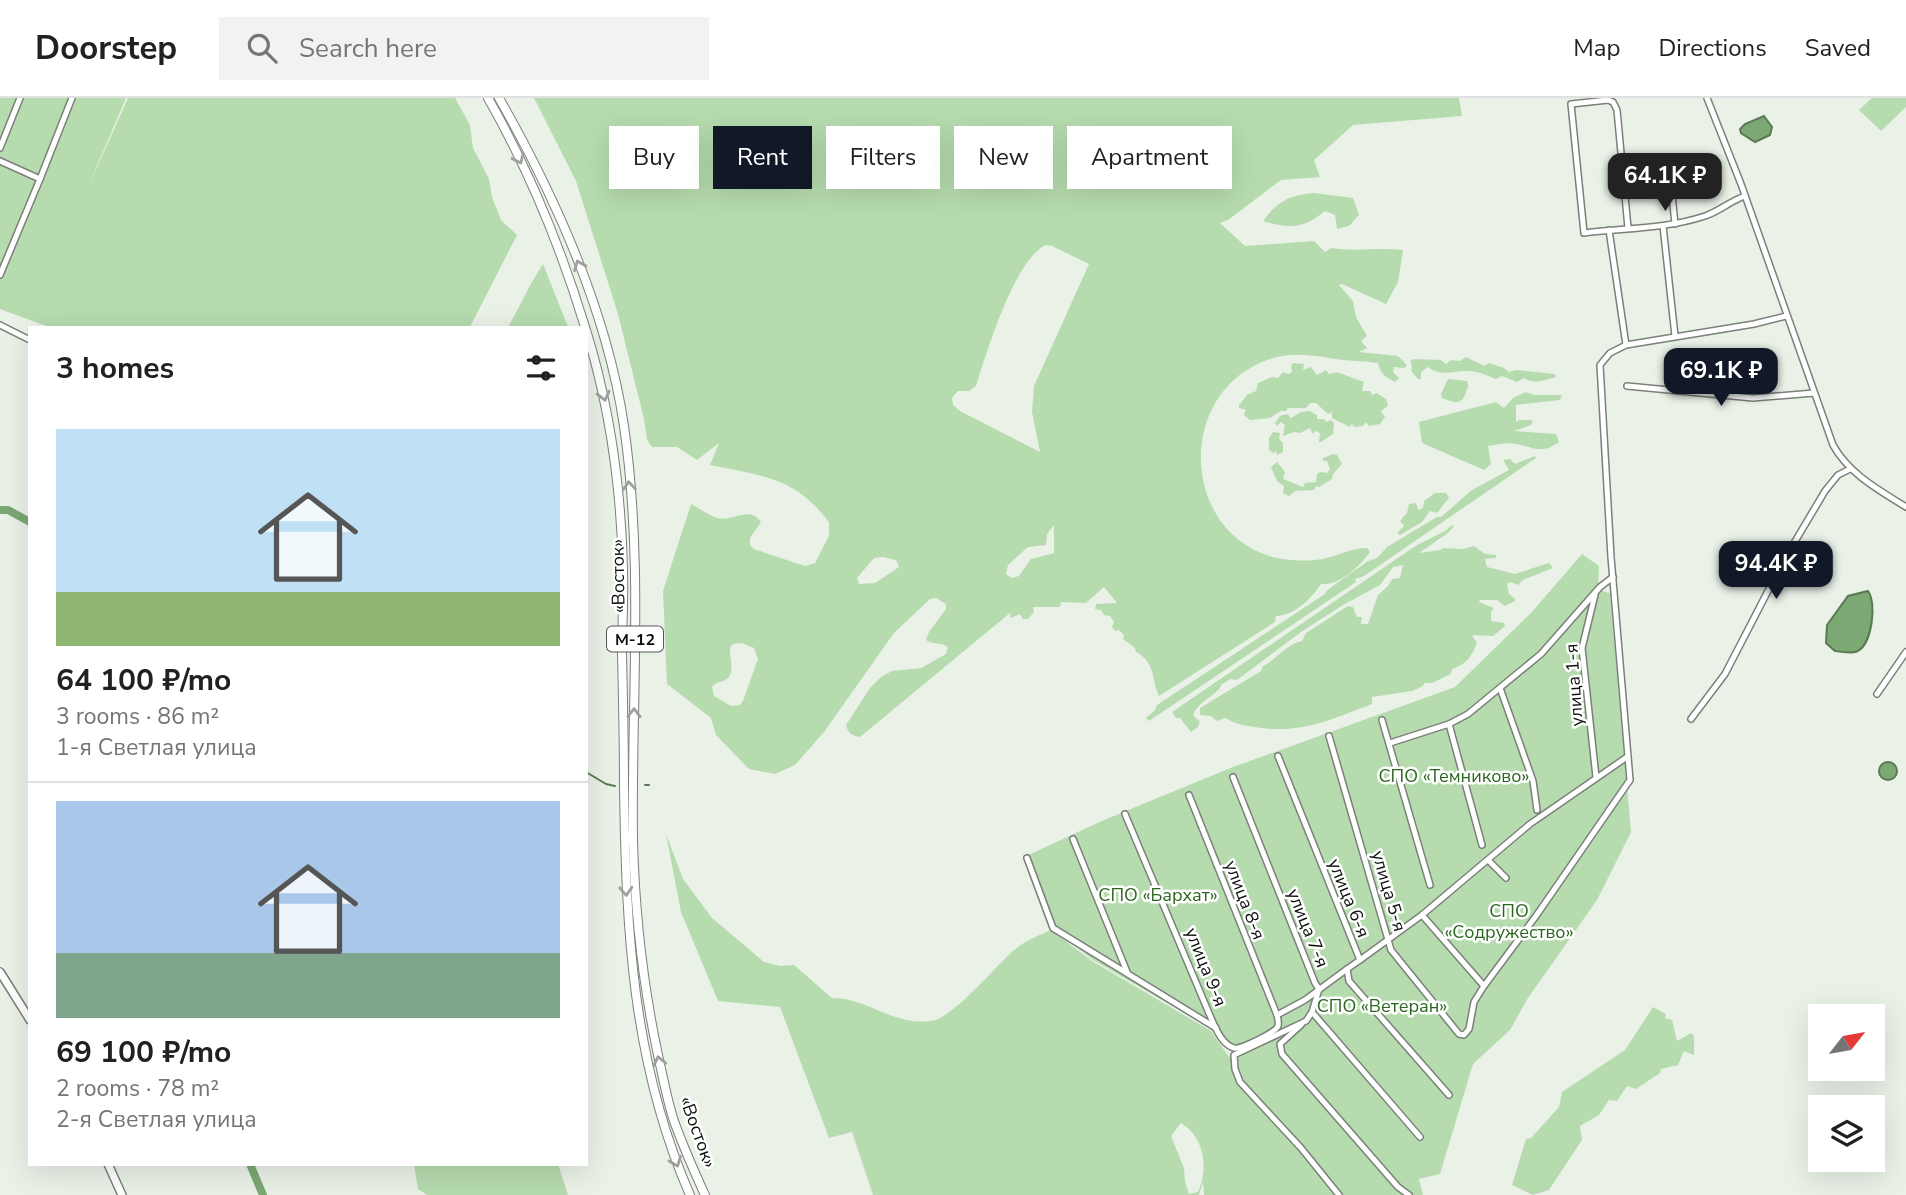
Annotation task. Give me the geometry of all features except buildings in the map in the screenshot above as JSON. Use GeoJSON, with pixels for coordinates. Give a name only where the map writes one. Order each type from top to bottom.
{"type":"FeatureCollection","features":[{"type":"Feature","properties":{"kind":"highway","name":"«Восток»"},"geometry":{"type":"LineString","coordinates":[[488,98],[546,219],[566,267],[585,326]]}},
{"type":"Feature","properties":{"kind":"highway","name":"«Восток»"},"geometry":{"type":"LineString","coordinates":[[499,98],[545,187],[583,277],[603,336],[624,426],[634,565],[633,843],[642,956],[654,1037],[674,1120],[705,1195]]}},
{"type":"Feature","properties":{"kind":"highway","name":"«Восток»"},"geometry":{"type":"LineString","coordinates":[[588,336],[607,407],[620,508],[624,570],[625,883],[631,962],[651,1084],[664,1130],[690,1195]]}},
{"type":"Feature","properties":{"kind":"main road"},"geometry":{"type":"LineString","coordinates":[[0,972],[28,1017]]}},
{"type":"Feature","properties":{"kind":"main road"},"geometry":{"type":"LineString","coordinates":[[109,1166],[122,1195]]}},
{"type":"Feature","properties":{"kind":"street"},"geometry":{"type":"LineString","coordinates":[[0,148],[20,98]]}},
{"type":"Feature","properties":{"kind":"street"},"geometry":{"type":"LineString","coordinates":[[0,275],[72,98]]}},
{"type":"Feature","properties":{"kind":"street"},"geometry":{"type":"LineString","coordinates":[[1707,98],[1745,196],[1833,445],[1850,469],[1906,507]]}},
{"type":"Feature","properties":{"kind":"street"},"geometry":{"type":"LineString","coordinates":[[1628,228],[1617,110],[1613,102],[1608,100],[1571,104],[1583,232],[1675,224],[1706,216],[1727,202],[1745,196]]}},
{"type":"Feature","properties":{"kind":"street"},"geometry":{"type":"LineString","coordinates":[[1668,157],[1675,224]]}},
{"type":"Feature","properties":{"kind":"street"},"geometry":{"type":"LineString","coordinates":[[0,162],[40,179]]}},
{"type":"Feature","properties":{"kind":"street"},"geometry":{"type":"LineString","coordinates":[[1662,226],[1675,336]]}},
{"type":"Feature","properties":{"kind":"street"},"geometry":{"type":"LineString","coordinates":[[1609,230],[1626,345]]}},
{"type":"Feature","properties":{"kind":"street"},"geometry":{"type":"LineString","coordinates":[[1422,915],[1484,986],[1630,780],[1613,577],[1600,365],[1605,358],[1626,345],[1755,324],[1786,316]]}},
{"type":"Feature","properties":{"kind":"street"},"geometry":{"type":"LineString","coordinates":[[0,325],[28,339]]}},
{"type":"Feature","properties":{"kind":"street"},"geometry":{"type":"LineString","coordinates":[[1627,386],[1753,398],[1814,393]]}},
{"type":"Feature","properties":{"kind":"street"},"geometry":{"type":"LineString","coordinates":[[1690,719],[1719,683],[1784,560],[1825,491],[1838,475],[1850,469]]}},
{"type":"Feature","properties":{"kind":"street"},"geometry":{"type":"LineString","coordinates":[[1390,743],[1449,724],[1468,714],[1553,642],[1596,592],[1613,577]]}},
{"type":"Feature","properties":{"kind":"street","name":"улица 1-я"},"geometry":{"type":"LineString","coordinates":[[1596,592],[1582,648],[1596,777]]}},
{"type":"Feature","properties":{"kind":"street"},"geometry":{"type":"LineString","coordinates":[[1877,694],[1906,652]]}},
{"type":"Feature","properties":{"kind":"street"},"geometry":{"type":"LineString","coordinates":[[1500,688],[1533,780],[1537,810]]}},
{"type":"Feature","properties":{"kind":"street"},"geometry":{"type":"LineString","coordinates":[[1382,720],[1430,885]]}},
{"type":"Feature","properties":{"kind":"street"},"geometry":{"type":"LineString","coordinates":[[1449,724],[1482,845]]}},
{"type":"Feature","properties":{"kind":"street","name":"улица 5-я"},"geometry":{"type":"LineString","coordinates":[[1329,736],[1395,957],[1459,1034],[1467,1033],[1474,1002],[1484,986]]}},
{"type":"Feature","properties":{"kind":"street","name":"улица 6-я"},"geometry":{"type":"LineString","coordinates":[[1234,1052],[1275,1031],[1279,1023],[1277,1016],[1360,960],[1278,756]]}},
{"type":"Feature","properties":{"kind":"street"},"geometry":{"type":"LineString","coordinates":[[1360,960],[1422,915],[1530,824],[1627,757]]}},
{"type":"Feature","properties":{"kind":"street","name":"улица 7-я"},"geometry":{"type":"LineString","coordinates":[[1233,777],[1319,989],[1312,1012],[1280,1044],[1282,1054],[1398,1187],[1409,1195]]}},
{"type":"Feature","properties":{"kind":"street","name":"улица 8-я"},"geometry":{"type":"LineString","coordinates":[[1189,795],[1277,1016]]}},
{"type":"Feature","properties":{"kind":"street","name":"улица 9-я"},"geometry":{"type":"LineString","coordinates":[[1125,814],[1216,1028],[1234,1052],[1235,1069],[1240,1082],[1301,1148],[1339,1195]]}},
{"type":"Feature","properties":{"kind":"street"},"geometry":{"type":"LineString","coordinates":[[1073,839],[1127,972]]}},
{"type":"Feature","properties":{"kind":"street"},"geometry":{"type":"LineString","coordinates":[[1027,858],[1053,928],[1216,1028]]}},
{"type":"Feature","properties":{"kind":"street"},"geometry":{"type":"LineString","coordinates":[[1488,860],[1506,878]]}},
{"type":"Feature","properties":{"kind":"street"},"geometry":{"type":"LineString","coordinates":[[1347,969],[1346,975],[1353,987],[1449,1095]]}},
{"type":"Feature","properties":{"kind":"street"},"geometry":{"type":"LineString","coordinates":[[1312,1012],[1420,1138]]}},
{"type":"Feature","properties":{"kind":"street"},"geometry":{"type":"LineString","coordinates":[[1234,1052],[1306,1020]]}},
{"type":"Feature","properties":{"kind":"green space"},"geometry":{"type":"Polygon","coordinates":[[[0,98],[126,98],[85,194],[128,98],[455,98],[470,125],[473,148],[489,179],[492,197],[501,220],[517,235],[471,326],[46,326],[0,309],[0,98]]]}},
{"type":"Feature","properties":{"kind":"green space"},"geometry":{"type":"Polygon","coordinates":[[[534,98],[1459,98],[1462,116],[1353,125],[1314,160],[1320,177],[1281,180],[1228,220],[1220,223],[1245,246],[1314,241],[1325,252],[1331,248],[1403,250],[1398,282],[1386,304],[1339,285],[1353,301],[1356,317],[1367,336],[1361,341],[1367,348],[1359,352],[1398,356],[1407,365],[1405,368],[1394,367],[1393,372],[1399,378],[1395,382],[1384,374],[1378,363],[1298,355],[1281,356],[1262,362],[1234,380],[1215,404],[1204,433],[1201,464],[1207,494],[1221,521],[1243,543],[1273,557],[1300,560],[1331,557],[1356,549],[1367,548],[1370,552],[1355,569],[1342,578],[1321,584],[1296,609],[1276,616],[1275,622],[1159,696],[1147,661],[1123,639],[1124,635],[1119,630],[1115,631],[1110,616],[1095,609],[1096,604],[1117,603],[1104,587],[1086,603],[1061,602],[1060,607],[1033,607],[1034,612],[1028,619],[1023,619],[1020,614],[1011,618],[1010,613],[860,737],[853,735],[846,725],[870,688],[881,677],[892,671],[921,668],[946,654],[948,647],[926,640],[946,609],[946,604],[936,598],[930,599],[894,633],[824,732],[795,765],[775,774],[749,769],[716,735],[711,718],[667,684],[663,591],[691,504],[717,518],[747,514],[757,517],[761,522],[750,538],[750,545],[754,549],[805,566],[815,563],[829,536],[829,522],[803,495],[776,480],[710,465],[719,443],[697,460],[677,447],[652,447],[647,440],[618,314],[576,181],[534,98]],[[1046,245],[1035,253],[1023,268],[1013,287],[976,386],[969,391],[958,391],[952,398],[953,405],[960,411],[1040,452],[1032,412],[1034,386],[1089,264],[1046,245]],[[1054,525],[1047,534],[1046,545],[1028,547],[1008,565],[1006,574],[1012,578],[1019,576],[1031,559],[1054,553],[1054,525]],[[874,558],[857,578],[859,584],[875,583],[899,567],[896,560],[874,558]],[[742,643],[730,647],[730,675],[712,687],[714,696],[731,706],[740,705],[743,701],[758,659],[754,648],[742,643]]]}},
{"type":"Feature","properties":{"kind":"green space"},"geometry":{"type":"Polygon","coordinates":[[[1872,98],[1906,98],[1906,107],[1881,131],[1859,110],[1872,98]]]}},
{"type":"Feature","properties":{"kind":"green space"},"geometry":{"type":"Polygon","coordinates":[[[1314,193],[1353,198],[1359,215],[1349,226],[1337,229],[1335,215],[1325,211],[1296,226],[1263,221],[1285,200],[1314,193]]]}},
{"type":"Feature","properties":{"kind":"green space"},"geometry":{"type":"Polygon","coordinates":[[[543,264],[568,326],[509,326],[543,264]]]}},
{"type":"Feature","properties":{"kind":"green space"},"geometry":{"type":"Polygon","coordinates":[[[1466,357],[1484,366],[1489,363],[1509,372],[1516,370],[1555,374],[1556,377],[1536,382],[1524,378],[1517,382],[1502,376],[1496,379],[1471,371],[1442,373],[1428,367],[1421,372],[1421,379],[1418,379],[1411,371],[1410,361],[1414,359],[1441,360],[1446,364],[1451,360],[1460,361],[1466,357]]]}},
{"type":"Feature","properties":{"kind":"green space"},"geometry":{"type":"Polygon","coordinates":[[[1293,363],[1304,364],[1303,370],[1311,367],[1317,375],[1326,370],[1329,374],[1337,372],[1364,382],[1362,391],[1370,391],[1372,395],[1377,393],[1386,399],[1388,406],[1381,411],[1385,417],[1380,424],[1369,426],[1366,422],[1363,426],[1355,427],[1352,424],[1350,427],[1332,418],[1332,412],[1328,414],[1316,403],[1310,403],[1306,408],[1288,408],[1270,418],[1250,420],[1244,415],[1246,410],[1239,408],[1239,405],[1247,395],[1256,391],[1258,383],[1272,377],[1278,378],[1283,372],[1292,372],[1293,363]]]}},
{"type":"Feature","properties":{"kind":"green space"},"geometry":{"type":"Polygon","coordinates":[[[1448,379],[1467,381],[1469,387],[1462,400],[1454,402],[1442,398],[1441,394],[1448,379]]]}},
{"type":"Feature","properties":{"kind":"green space"},"geometry":{"type":"Polygon","coordinates":[[[1526,392],[1534,395],[1562,395],[1560,400],[1516,405],[1516,422],[1533,422],[1514,431],[1556,434],[1559,442],[1553,446],[1542,449],[1506,443],[1488,446],[1491,464],[1484,470],[1422,443],[1419,422],[1496,402],[1504,408],[1513,398],[1526,392]]]}},
{"type":"Feature","properties":{"kind":"green space"},"geometry":{"type":"Polygon","coordinates":[[[1309,411],[1317,415],[1317,419],[1324,419],[1326,422],[1331,420],[1334,423],[1333,434],[1321,442],[1320,433],[1315,431],[1313,434],[1310,428],[1283,436],[1285,425],[1281,422],[1277,426],[1275,423],[1280,416],[1287,414],[1291,418],[1309,411]]]}},
{"type":"Feature","properties":{"kind":"green space"},"geometry":{"type":"Polygon","coordinates":[[[1273,432],[1280,433],[1279,439],[1283,443],[1283,452],[1277,455],[1276,451],[1273,453],[1269,450],[1269,438],[1273,432]]]}},
{"type":"Feature","properties":{"kind":"green space"},"geometry":{"type":"Polygon","coordinates":[[[1337,455],[1342,464],[1332,479],[1319,487],[1316,486],[1314,490],[1295,491],[1289,496],[1283,493],[1284,486],[1277,481],[1271,467],[1277,462],[1285,472],[1283,479],[1303,487],[1305,483],[1316,482],[1320,472],[1327,473],[1330,469],[1323,458],[1337,455]]]}},
{"type":"Feature","properties":{"kind":"green space"},"geometry":{"type":"Polygon","coordinates":[[[1535,456],[1536,458],[1364,576],[1355,579],[1356,582],[1149,721],[1146,718],[1157,705],[1325,594],[1368,561],[1377,558],[1387,547],[1441,517],[1472,490],[1509,470],[1503,460],[1510,459],[1515,464],[1535,456]]]}},
{"type":"Feature","properties":{"kind":"green space"},"geometry":{"type":"Polygon","coordinates":[[[1435,493],[1446,493],[1449,498],[1437,513],[1430,511],[1422,522],[1400,535],[1397,533],[1404,526],[1400,521],[1407,513],[1409,504],[1416,503],[1418,510],[1423,508],[1424,501],[1435,493]]]}},
{"type":"Feature","properties":{"kind":"green space"},"geometry":{"type":"Polygon","coordinates":[[[1454,526],[1448,533],[1419,553],[1474,546],[1485,554],[1496,555],[1496,558],[1485,559],[1487,567],[1515,574],[1549,563],[1553,568],[1523,580],[1518,585],[1510,582],[1507,584],[1509,594],[1515,601],[1505,606],[1497,600],[1480,600],[1479,602],[1494,608],[1491,621],[1504,623],[1505,626],[1493,636],[1472,635],[1477,643],[1473,652],[1465,662],[1452,669],[1451,674],[1432,683],[1424,683],[1412,691],[1372,697],[1372,704],[1305,727],[1261,728],[1238,724],[1225,718],[1217,721],[1211,716],[1200,715],[1200,708],[1261,671],[1263,666],[1286,648],[1302,641],[1306,633],[1348,606],[1353,607],[1357,617],[1362,617],[1361,624],[1368,624],[1378,595],[1392,579],[1400,578],[1403,565],[1393,567],[1380,585],[1301,632],[1237,680],[1231,679],[1222,684],[1196,710],[1193,715],[1200,722],[1191,732],[1180,718],[1176,718],[1172,712],[1417,545],[1454,526]]]}},
{"type":"Feature","properties":{"kind":"green space"},"geometry":{"type":"Polygon","coordinates":[[[1582,554],[1599,566],[1598,590],[1610,593],[1631,832],[1597,900],[1528,998],[1510,1030],[1473,1064],[1440,1174],[1419,1179],[1423,1195],[1204,1195],[1203,1182],[1199,1195],[873,1195],[852,1132],[829,1138],[780,1007],[718,1001],[681,912],[666,834],[683,879],[712,918],[764,962],[780,966],[794,965],[832,998],[857,1002],[905,1020],[931,1021],[940,1018],[962,1002],[1017,947],[1051,930],[1092,961],[1211,1031],[1229,1057],[1234,1055],[1212,1029],[1093,960],[1050,927],[1024,857],[1104,820],[1233,767],[1455,687],[1531,613],[1582,554]],[[1181,1123],[1171,1136],[1184,1168],[1189,1194],[1198,1192],[1204,1163],[1199,1144],[1189,1129],[1181,1123]]]}},
{"type":"Feature","properties":{"kind":"green space"},"geometry":{"type":"Polygon","coordinates":[[[1653,1007],[1666,1014],[1665,1018],[1672,1020],[1677,1041],[1691,1033],[1694,1036],[1694,1055],[1684,1051],[1678,1065],[1661,1069],[1660,1073],[1636,1089],[1627,1086],[1617,1101],[1609,1100],[1599,1115],[1580,1126],[1582,1140],[1549,1190],[1533,1195],[1512,1185],[1526,1139],[1531,1138],[1559,1107],[1562,1092],[1625,1050],[1653,1007]]]}},
{"type":"Feature","properties":{"kind":"green space"},"geometry":{"type":"Polygon","coordinates":[[[414,1166],[559,1166],[568,1195],[427,1195],[418,1189],[414,1166]]]}},
{"type":"Feature","properties":{"kind":"shaded area"},"geometry":{"type":"Polygon","coordinates":[[[1764,116],[1772,127],[1770,135],[1755,142],[1741,133],[1740,129],[1745,124],[1764,116]]]}},
{"type":"Feature","properties":{"kind":"shaded area"},"geometry":{"type":"Polygon","coordinates":[[[1868,591],[1872,604],[1872,622],[1867,640],[1856,652],[1835,651],[1826,643],[1827,625],[1848,596],[1868,591]]]}},
{"type":"Feature","properties":{"kind":"shaded area"},"geometry":{"type":"Polygon","coordinates":[[[1888,762],[1894,765],[1897,771],[1894,777],[1888,780],[1882,777],[1879,771],[1882,765],[1888,762]]]}},
{"type":"Feature","properties":{"kind":"waterway"},"geometry":{"type":"LineString","coordinates":[[0,510],[8,510],[28,521]]}},
{"type":"Feature","properties":{"kind":"waterway"},"geometry":{"type":"LineString","coordinates":[[588,773],[615,786]]}},
{"type":"Feature","properties":{"kind":"waterway"},"geometry":{"type":"LineString","coordinates":[[251,1166],[263,1195]]}},
{"type":"Feature","properties":{"kind":"park label","name":"СПО «Темниково»"},"geometry":{"type":"Point","coordinates":[1454,776]}},
{"type":"Feature","properties":{"kind":"park label","name":"СПО «Бархат»"},"geometry":{"type":"Point","coordinates":[1158,895]}},
{"type":"Feature","properties":{"kind":"park label","name":"СПО «Содружество»"},"geometry":{"type":"Point","coordinates":[1509,921]}},
{"type":"Feature","properties":{"kind":"park label","name":"СПО «Ветеран»"},"geometry":{"type":"Point","coordinates":[1382,1006]}}]}
